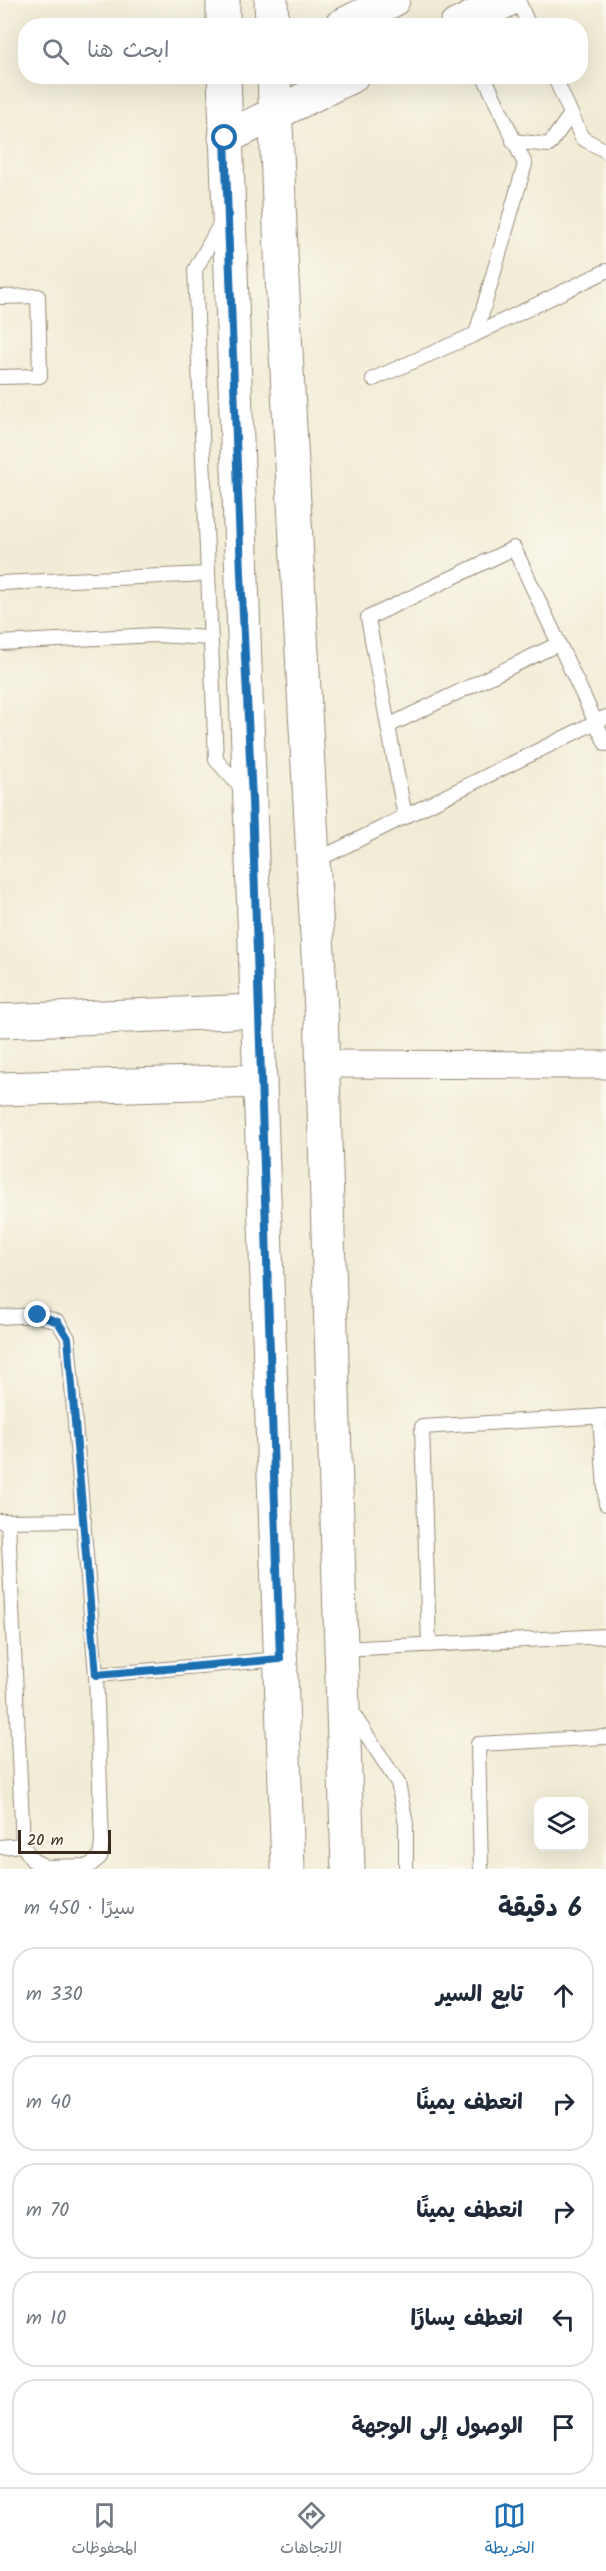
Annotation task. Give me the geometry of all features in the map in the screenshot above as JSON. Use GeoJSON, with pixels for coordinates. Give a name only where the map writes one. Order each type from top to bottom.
{"type":"FeatureCollection","features":[{"type":"Feature","properties":{"kind":"street"},"geometry":{"type":"LineString","coordinates":[[223,0],[224,18]]}},
{"type":"Feature","properties":{"kind":"street"},"geometry":{"type":"LineString","coordinates":[[271,0],[272,18]]}},
{"type":"Feature","properties":{"kind":"street"},"geometry":{"type":"LineString","coordinates":[[356,18],[393,0]]}},
{"type":"Feature","properties":{"kind":"street"},"geometry":{"type":"LineString","coordinates":[[472,18],[508,0]]}},
{"type":"Feature","properties":{"kind":"street"},"geometry":{"type":"LineString","coordinates":[[227,84],[225,138],[252,800],[257,1011],[288,1869]]}},
{"type":"Feature","properties":{"kind":"street"},"geometry":{"type":"LineString","coordinates":[[274,84],[322,1064],[348,1869]]}},
{"type":"Feature","properties":{"kind":"street"},"geometry":{"type":"LineString","coordinates":[[225,138],[336,84]]}},
{"type":"Feature","properties":{"kind":"street"},"geometry":{"type":"LineString","coordinates":[[0,1021],[257,1011]]}},
{"type":"Feature","properties":{"kind":"street"},"geometry":{"type":"LineString","coordinates":[[322,1064],[606,1065]]}},
{"type":"Feature","properties":{"kind":"street"},"geometry":{"type":"LineString","coordinates":[[0,1089],[260,1081]]}},
{"type":"Feature","properties":{"kind":"lane"},"geometry":{"type":"LineString","coordinates":[[518,0],[526,18]]}},
{"type":"Feature","properties":{"kind":"lane"},"geometry":{"type":"LineString","coordinates":[[476,334],[525,164],[488,84]]}},
{"type":"Feature","properties":{"kind":"lane"},"geometry":{"type":"LineString","coordinates":[[558,84],[582,138],[606,151]]}},
{"type":"Feature","properties":{"kind":"lane"},"geometry":{"type":"LineString","coordinates":[[513,141],[549,145],[571,114]]}},
{"type":"Feature","properties":{"kind":"lane"},"geometry":{"type":"LineString","coordinates":[[228,211],[195,270],[216,760],[252,800]]}},
{"type":"Feature","properties":{"kind":"lane"},"geometry":{"type":"LineString","coordinates":[[373,380],[476,334],[606,271]]}},
{"type":"Feature","properties":{"kind":"lane"},"geometry":{"type":"LineString","coordinates":[[0,297],[38,296],[40,376],[0,377]]}},
{"type":"Feature","properties":{"kind":"lane"},"geometry":{"type":"LineString","coordinates":[[405,817],[368,618],[514,548],[558,644],[601,720],[606,744]]}},
{"type":"Feature","properties":{"kind":"lane"},"geometry":{"type":"LineString","coordinates":[[0,583],[208,574]]}},
{"type":"Feature","properties":{"kind":"lane"},"geometry":{"type":"LineString","coordinates":[[0,643],[155,635],[211,638]]}},
{"type":"Feature","properties":{"kind":"lane"},"geometry":{"type":"LineString","coordinates":[[388,726],[558,644]]}},
{"type":"Feature","properties":{"kind":"lane"},"geometry":{"type":"LineString","coordinates":[[313,862],[601,720]]}},
{"type":"Feature","properties":{"kind":"lane"},"geometry":{"type":"LineString","coordinates":[[0,1317],[38,1315],[58,1322],[68,1338],[84,1520],[96,1675],[100,1857],[89,1866],[46,1867],[32,1860],[23,1845],[4,1521],[84,1520]]}},
{"type":"Feature","properties":{"kind":"lane"},"geometry":{"type":"LineString","coordinates":[[429,1645],[422,1427],[603,1416],[606,1504]]}},
{"type":"Feature","properties":{"kind":"lane"},"geometry":{"type":"LineString","coordinates":[[341,1649],[606,1636]]}},
{"type":"Feature","properties":{"kind":"lane"},"geometry":{"type":"LineString","coordinates":[[96,1675],[280,1659]]}},
{"type":"Feature","properties":{"kind":"lane"},"geometry":{"type":"LineString","coordinates":[[343,1700],[398,1784],[406,1824],[406,1869]]}},
{"type":"Feature","properties":{"kind":"lane"},"geometry":{"type":"LineString","coordinates":[[481,1869],[478,1744],[606,1737]]}},
{"type":"Feature","properties":{"kind":"lane"},"geometry":{"type":"LineString","coordinates":[[0,1847],[23,1845]]}},
{"type":"Feature","properties":{"kind":"route"},"geometry":{"type":"LineString","coordinates":[[38,1315],[58,1322],[68,1338],[96,1675],[280,1659],[257,1011],[252,800],[225,138]]}}]}
